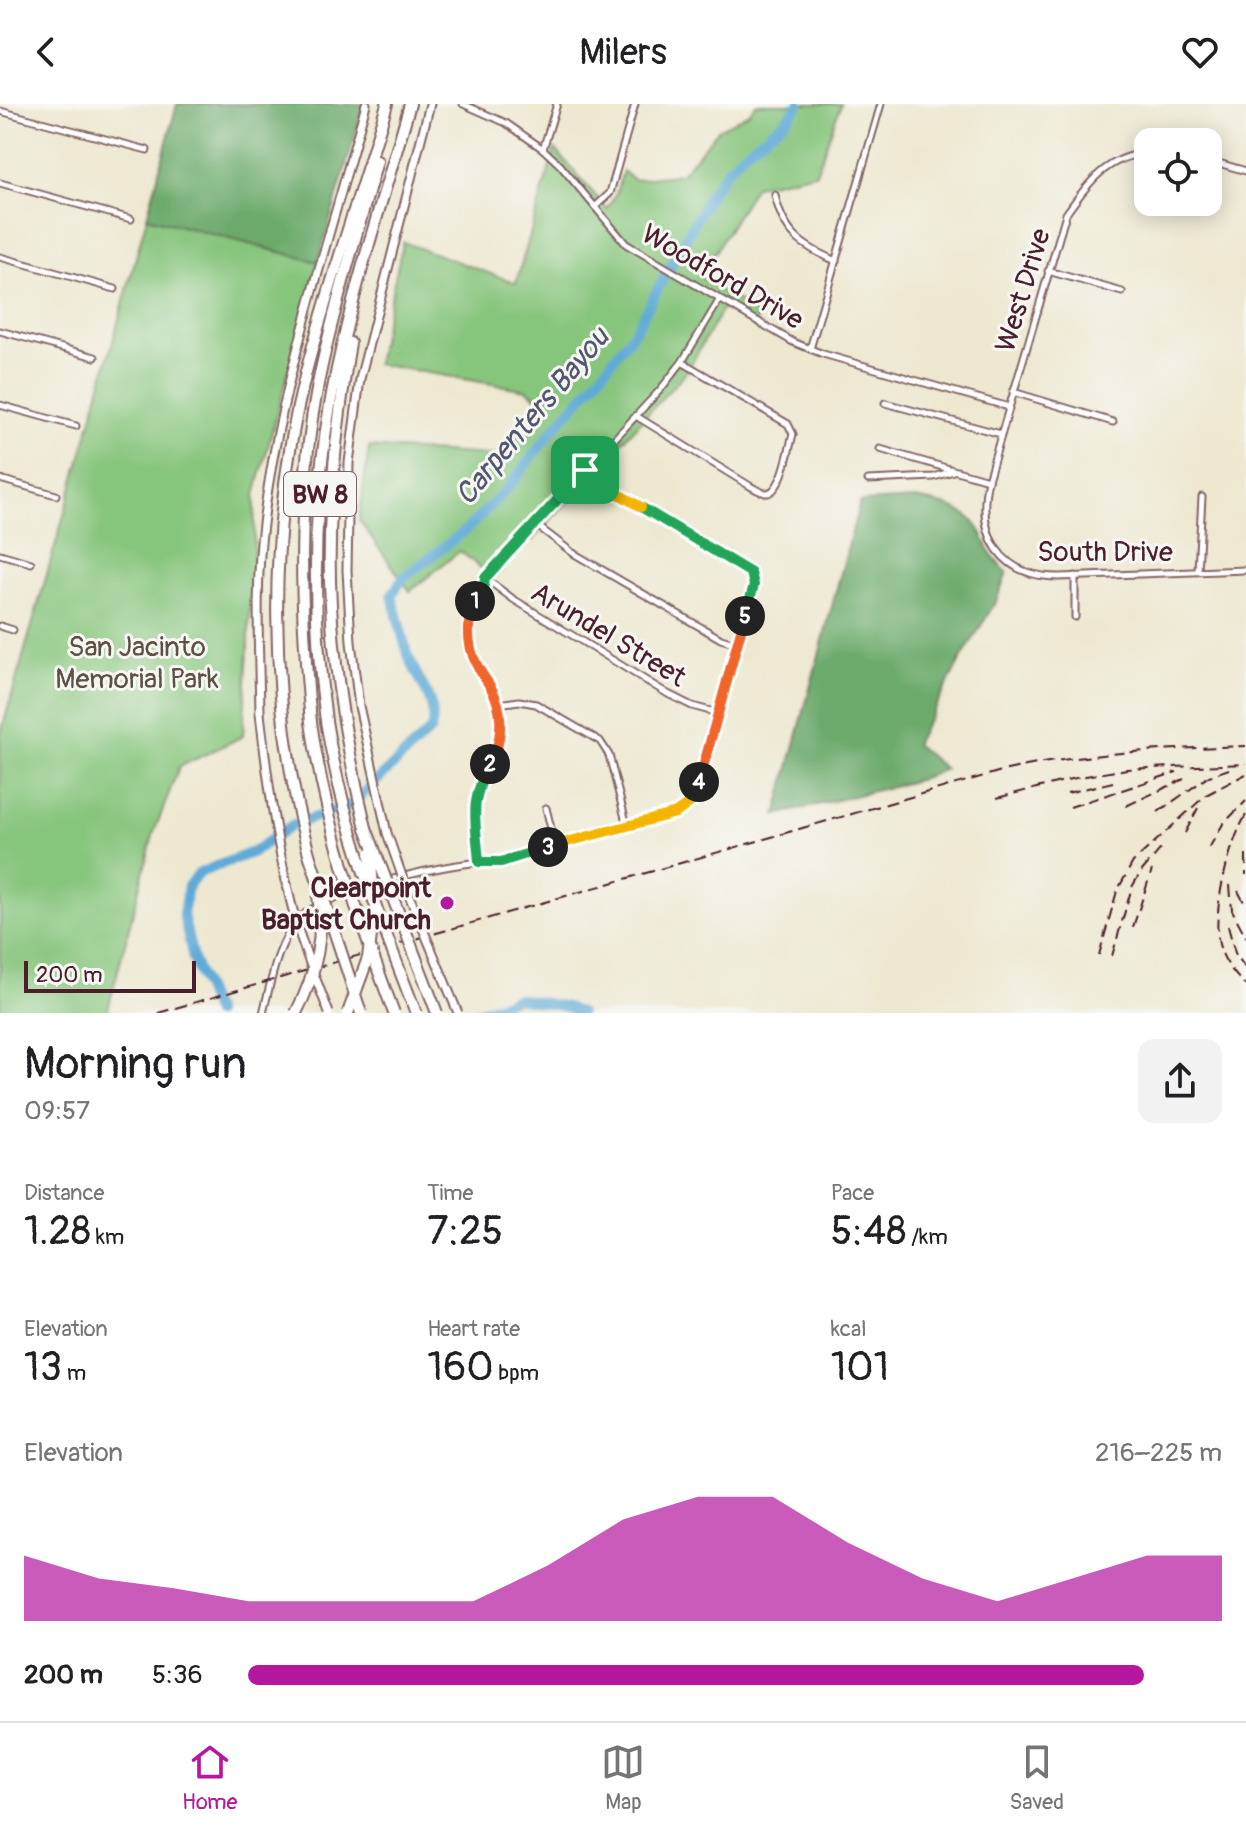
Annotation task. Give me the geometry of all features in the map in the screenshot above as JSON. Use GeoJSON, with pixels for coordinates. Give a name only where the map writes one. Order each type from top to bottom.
{"type":"FeatureCollection","features":[{"type":"Feature","properties":{"kind":"highway"},"geometry":{"type":"LineString","coordinates":[[296,1013],[315,964],[320,933],[319,899],[295,797],[284,726],[278,641],[279,573],[286,483],[306,373],[387,104]]}},
{"type":"Feature","properties":{"kind":"highway","name":"BW 8"},"geometry":{"type":"LineString","coordinates":[[393,104],[324,359],[310,440],[304,509],[302,608],[311,722],[322,790],[334,841],[394,1013]]}},
{"type":"Feature","properties":{"kind":"highway","name":"BW 8"},"geometry":{"type":"LineString","coordinates":[[410,104],[330,404],[321,477],[315,588],[320,672],[338,788],[356,853],[416,1013]]}},
{"type":"Feature","properties":{"kind":"highway"},"geometry":{"type":"LineString","coordinates":[[348,1013],[365,969],[373,928],[373,879],[366,828],[346,736],[332,626],[330,581],[335,456],[346,364],[363,271]]}},
{"type":"Feature","properties":{"kind":"highway"},"geometry":{"type":"LineString","coordinates":[[366,828],[437,1013]]}},
{"type":"Feature","properties":{"kind":"highway"},"geometry":{"type":"LineString","coordinates":[[309,854],[361,1013]]}},
{"type":"Feature","properties":{"kind":"main road","name":"BW 8"},"geometry":{"type":"LineString","coordinates":[[329,1013],[297,926],[269,800],[260,713],[258,580],[270,469],[293,369],[366,104]]}},
{"type":"Feature","properties":{"kind":"main road","name":"BW 8"},"geometry":{"type":"LineString","coordinates":[[430,104],[360,379],[349,463],[347,570],[359,706],[387,833],[408,893],[458,1013]]}},
{"type":"Feature","properties":{"kind":"street","name":"Woodford Drive"},"geometry":{"type":"LineString","coordinates":[[463,104],[506,123],[543,149],[626,244],[810,349],[1009,407]]}},
{"type":"Feature","properties":{"kind":"street"},"geometry":{"type":"LineString","coordinates":[[543,149],[557,104]]}},
{"type":"Feature","properties":{"kind":"street"},"geometry":{"type":"LineString","coordinates":[[595,207],[610,193],[635,104]]}},
{"type":"Feature","properties":{"kind":"street"},"geometry":{"type":"LineString","coordinates":[[810,349],[881,104]]}},
{"type":"Feature","properties":{"kind":"street"},"geometry":{"type":"LineString","coordinates":[[0,111],[147,150]]}},
{"type":"Feature","properties":{"kind":"street","name":"West Drive"},"geometry":{"type":"LineString","coordinates":[[988,480],[1066,214],[1090,179],[1118,161],[1134,157]]}},
{"type":"Feature","properties":{"kind":"street"},"geometry":{"type":"LineString","coordinates":[[1222,164],[1246,171]]}},
{"type":"Feature","properties":{"kind":"street"},"geometry":{"type":"LineString","coordinates":[[0,183],[131,219]]}},
{"type":"Feature","properties":{"kind":"street"},"geometry":{"type":"LineString","coordinates":[[775,195],[780,215],[795,238],[836,261]]}},
{"type":"Feature","properties":{"kind":"street"},"geometry":{"type":"LineString","coordinates":[[0,257],[115,289]]}},
{"type":"Feature","properties":{"kind":"street"},"geometry":{"type":"LineString","coordinates":[[1048,271],[1122,292]]}},
{"type":"Feature","properties":{"kind":"street"},"geometry":{"type":"LineString","coordinates":[[479,862],[476,796],[497,750],[500,728],[498,704],[473,657],[469,637],[468,622],[485,578],[636,416],[682,362],[720,299]]}},
{"type":"Feature","properties":{"kind":"street"},"geometry":{"type":"LineString","coordinates":[[0,331],[95,357]]}},
{"type":"Feature","properties":{"kind":"street"},"geometry":{"type":"LineString","coordinates":[[636,416],[750,486],[766,493],[772,492],[780,482],[793,434],[791,429],[682,362]]}},
{"type":"Feature","properties":{"kind":"street"},"geometry":{"type":"LineString","coordinates":[[1013,392],[1113,422]]}},
{"type":"Feature","properties":{"kind":"street"},"geometry":{"type":"LineString","coordinates":[[885,403],[1001,434]]}},
{"type":"Feature","properties":{"kind":"street"},"geometry":{"type":"LineString","coordinates":[[0,405],[76,426]]}},
{"type":"Feature","properties":{"kind":"street"},"geometry":{"type":"LineString","coordinates":[[880,449],[988,480]]}},
{"type":"Feature","properties":{"kind":"street"},"geometry":{"type":"LineString","coordinates":[[263,1013],[282,946],[296,922],[309,909],[340,895],[442,867],[501,862],[627,827],[676,813],[691,802],[754,585],[752,576],[596,481],[585,470]]}},
{"type":"Feature","properties":{"kind":"street"},"geometry":{"type":"LineString","coordinates":[[868,480],[934,477],[954,471]]}},
{"type":"Feature","properties":{"kind":"street"},"geometry":{"type":"LineString","coordinates":[[0,479],[56,495]]}},
{"type":"Feature","properties":{"kind":"street","name":"South Drive"},"geometry":{"type":"LineString","coordinates":[[988,480],[984,516],[988,535],[998,551],[1013,565],[1027,572],[1052,577],[1246,570]]}},
{"type":"Feature","properties":{"kind":"street"},"geometry":{"type":"LineString","coordinates":[[1198,571],[1202,497]]}},
{"type":"Feature","properties":{"kind":"street"},"geometry":{"type":"LineString","coordinates":[[535,524],[573,553],[721,639],[737,644]]}},
{"type":"Feature","properties":{"kind":"street"},"geometry":{"type":"LineString","coordinates":[[0,554],[31,563]]}},
{"type":"Feature","properties":{"kind":"street"},"geometry":{"type":"LineString","coordinates":[[1075,576],[1075,617]]}},
{"type":"Feature","properties":{"kind":"street","name":"Arundel Street"},"geometry":{"type":"LineString","coordinates":[[485,578],[513,599],[668,694],[692,706],[718,713]]}},
{"type":"Feature","properties":{"kind":"street"},"geometry":{"type":"LineString","coordinates":[[0,626],[13,630]]}},
{"type":"Feature","properties":{"kind":"street"},"geometry":{"type":"LineString","coordinates":[[498,704],[519,701],[536,704],[600,741],[609,755],[627,827]]}},
{"type":"Feature","properties":{"kind":"street"},"geometry":{"type":"LineString","coordinates":[[546,808],[555,845]]}},
{"type":"Feature","properties":{"kind":"green space"},"geometry":{"type":"Polygon","coordinates":[[[177,104],[364,104],[318,262],[147,217],[177,104]]]}},
{"type":"Feature","properties":{"kind":"green space"},"geometry":{"type":"Polygon","coordinates":[[[756,104],[841,104],[816,173],[755,186],[700,277],[760,315],[754,325],[723,308],[687,371],[525,548],[493,578],[460,551],[410,591],[359,520],[369,447],[502,456],[542,402],[527,390],[376,364],[403,242],[516,283],[555,149],[607,209],[623,171],[634,180],[681,174],[719,129],[749,113],[756,104]]]}},
{"type":"Feature","properties":{"kind":"green space","name":"San Jacinto Memorial Park"},"geometry":{"type":"Polygon","coordinates":[[[147,217],[318,262],[255,495],[243,736],[179,767],[153,835],[107,1013],[0,1013],[0,736],[147,217]]]}},
{"type":"Feature","properties":{"kind":"green space"},"geometry":{"type":"Polygon","coordinates":[[[917,499],[952,508],[967,516],[1007,572],[996,601],[915,744],[945,769],[922,779],[776,815],[860,502],[917,499]]]}},
{"type":"Feature","properties":{"kind":"waterway","name":"Carpenters Bayou"},"geometry":{"type":"LineString","coordinates":[[215,1013],[193,959],[183,914],[188,886],[199,873],[253,852],[292,825],[351,805],[431,730],[430,701],[409,657],[392,595],[403,578],[466,530],[508,488],[634,332],[710,194],[727,170],[785,121],[799,104]]}},
{"type":"Feature","properties":{"kind":"waterway","name":"Carpenters Bayou"},"geometry":{"type":"LineString","coordinates":[[476,1013],[517,998],[567,1007],[580,1013]]}},
{"type":"Feature","properties":{"kind":"railway"},"geometry":{"type":"LineString","coordinates":[[158,1013],[998,772],[1090,756],[1246,746]]}},
{"type":"Feature","properties":{"kind":"railway"},"geometry":{"type":"LineString","coordinates":[[997,798],[1080,777],[1127,769],[1246,764]]}},
{"type":"Feature","properties":{"kind":"railway"},"geometry":{"type":"LineString","coordinates":[[1158,812],[1209,776],[1229,769]]}},
{"type":"Feature","properties":{"kind":"railway"},"geometry":{"type":"LineString","coordinates":[[1070,807],[1177,772]]}},
{"type":"Feature","properties":{"kind":"railway"},"geometry":{"type":"LineString","coordinates":[[1099,955],[1117,891],[1133,862],[1206,795],[1246,774]]}},
{"type":"Feature","properties":{"kind":"railway"},"geometry":{"type":"LineString","coordinates":[[1126,806],[1184,779]]}},
{"type":"Feature","properties":{"kind":"railway"},"geometry":{"type":"LineString","coordinates":[[1067,793],[1113,782]]}},
{"type":"Feature","properties":{"kind":"railway"},"geometry":{"type":"LineString","coordinates":[[1209,848],[1223,824],[1246,801]]}},
{"type":"Feature","properties":{"kind":"railway"},"geometry":{"type":"LineString","coordinates":[[1185,833],[1198,808]]}},
{"type":"Feature","properties":{"kind":"railway"},"geometry":{"type":"LineString","coordinates":[[1246,815],[1224,878],[1217,930],[1223,956],[1246,986]]}},
{"type":"Feature","properties":{"kind":"railway"},"geometry":{"type":"LineString","coordinates":[[1112,956],[1132,887],[1164,845]]}},
{"type":"Feature","properties":{"kind":"railway"},"geometry":{"type":"LineString","coordinates":[[1246,854],[1246,875]]}},
{"type":"Feature","properties":{"kind":"railway"},"geometry":{"type":"LineString","coordinates":[[1133,927],[1152,870]]}},
{"type":"Feature","properties":{"kind":"railway"},"geometry":{"type":"LineString","coordinates":[[1230,885],[1232,910],[1246,937]]}},
{"type":"Feature","properties":{"kind":"railway"},"geometry":{"type":"LineString","coordinates":[[1238,891],[1246,906]]}},
{"type":"Feature","properties":{"kind":"railway"},"geometry":{"type":"LineString","coordinates":[[1228,926],[1235,953],[1246,969]]}},
{"type":"Feature","properties":{"kind":"place","name":"Clearpoint Baptist Church"},"geometry":{"type":"Point","coordinates":[447,903]}},
{"type":"Feature","properties":{"kind":"route"},"geometry":{"type":"LineString","coordinates":[[585,470],[596,481],[745,569],[752,576],[754,585],[691,802],[670,815],[501,862],[479,862],[476,796],[480,782],[495,757],[500,721],[495,694],[471,651],[468,622],[485,578],[585,470]]}}]}
